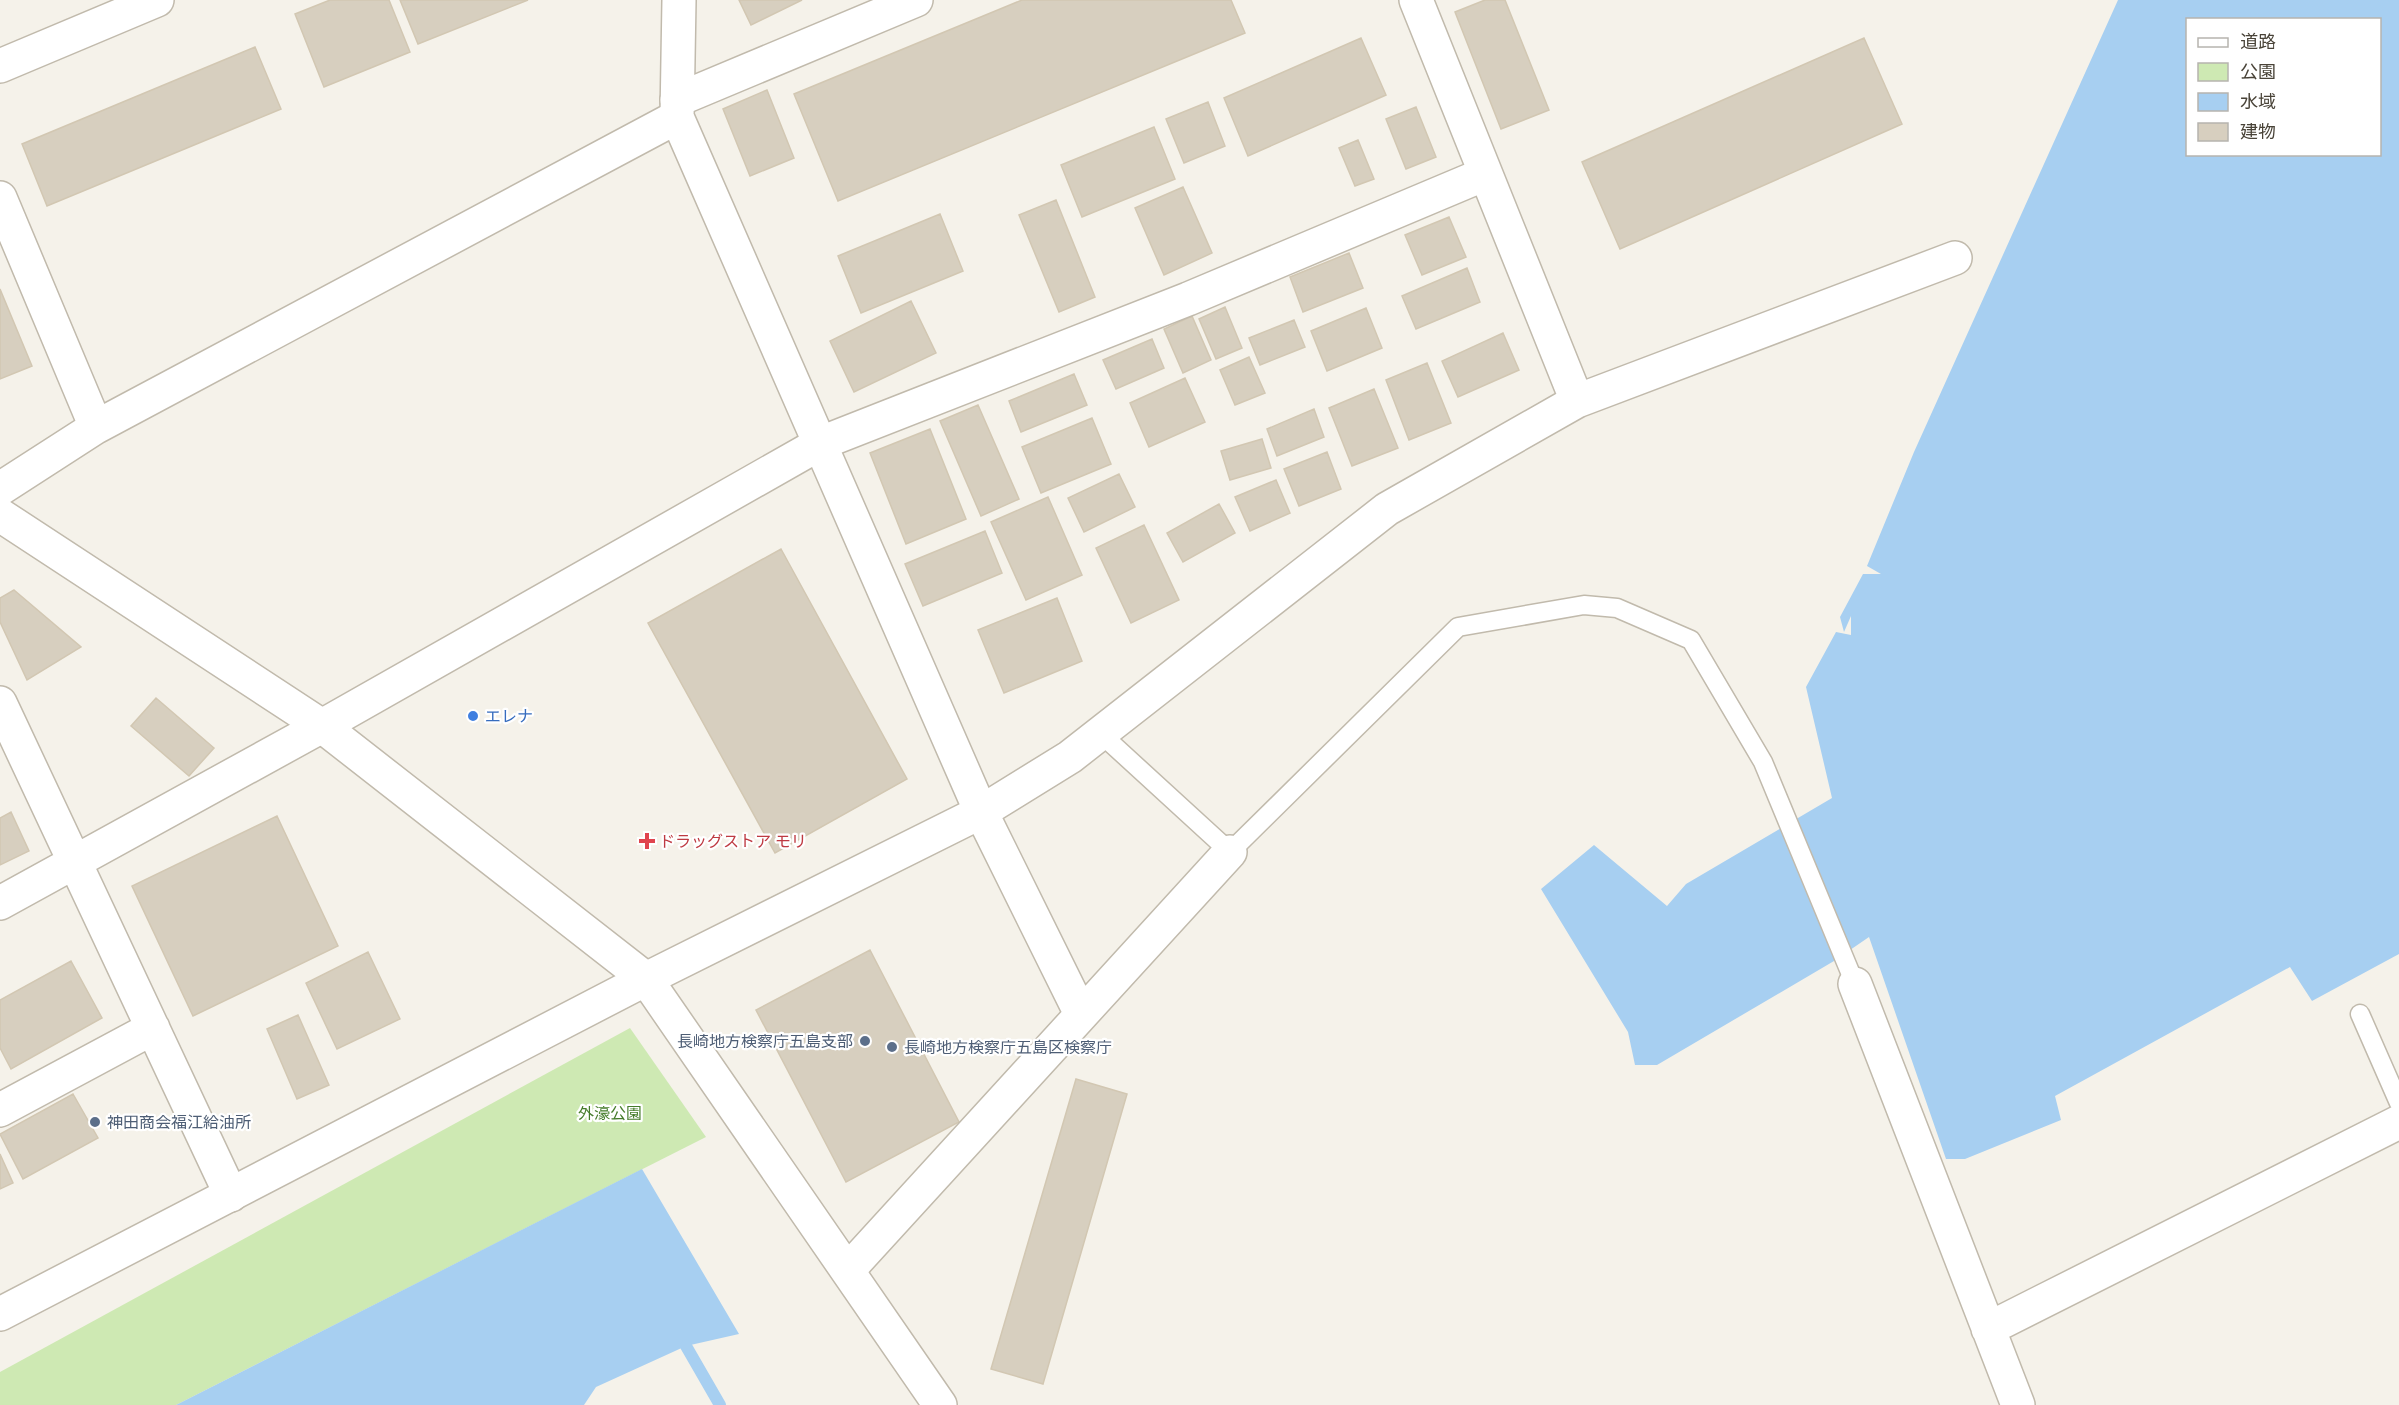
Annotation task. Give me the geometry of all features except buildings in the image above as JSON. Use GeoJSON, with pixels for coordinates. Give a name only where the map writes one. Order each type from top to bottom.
{"type":"FeatureCollection","features":[{"type":"Feature","properties":{"kind":"street"},"geometry":{"type":"LineString","coordinates":[[0,66],[157,0]]}},
{"type":"Feature","properties":{"kind":"street"},"geometry":{"type":"LineString","coordinates":[[679,0],[677,109],[981,812],[1081,1014]]}},
{"type":"Feature","properties":{"kind":"street"},"geometry":{"type":"LineString","coordinates":[[0,489],[96,427],[677,109],[916,0]]}},
{"type":"Feature","properties":{"kind":"street"},"geometry":{"type":"LineString","coordinates":[[1416,0],[1577,401]]}},
{"type":"Feature","properties":{"kind":"street"},"geometry":{"type":"LineString","coordinates":[[0,903],[322,726],[821,443],[1188,299],[1485,174]]}},
{"type":"Feature","properties":{"kind":"street"},"geometry":{"type":"LineString","coordinates":[[0,198],[96,427]]}},
{"type":"Feature","properties":{"kind":"street"},"geometry":{"type":"LineString","coordinates":[[0,1314],[646,979],[981,812],[1070,757],[1387,509],[1577,401],[1955,258]]}},
{"type":"Feature","properties":{"kind":"street"},"geometry":{"type":"LineString","coordinates":[[0,515],[322,726],[646,979],[849,1269],[940,1405]]}},
{"type":"Feature","properties":{"kind":"street"},"geometry":{"type":"LineString","coordinates":[[1,707],[231,1195]]}},
{"type":"Feature","properties":{"kind":"street"},"geometry":{"type":"LineString","coordinates":[[849,1269],[1230,852]]}},
{"type":"Feature","properties":{"kind":"street"},"geometry":{"type":"LineString","coordinates":[[1855,984],[2018,1405]]}},
{"type":"Feature","properties":{"kind":"street"},"geometry":{"type":"LineString","coordinates":[[0,1110],[153,1028]]}},
{"type":"Feature","properties":{"kind":"street"},"geometry":{"type":"LineString","coordinates":[[1988,1329],[2399,1122]]}},
{"type":"Feature","properties":{"kind":"lane"},"geometry":{"type":"LineString","coordinates":[[1100,733],[1230,852],[1458,627],[1584,605],[1617,608],[1691,640],[1763,762],[1855,984]]}},
{"type":"Feature","properties":{"kind":"lane"},"geometry":{"type":"LineString","coordinates":[[2360,1014],[2399,1103]]}},
{"type":"Feature","properties":{"kind":"green space","name":"外濠公園"},"geometry":{"type":"Polygon","coordinates":[[[630,1028],[706,1137],[176,1405],[0,1405],[0,1372],[630,1028]]]}},
{"type":"Feature","properties":{"kind":"water"},"geometry":{"type":"Polygon","coordinates":[[[2118,0],[2399,0],[2399,954],[2312,1001],[2290,967],[2055,1096],[2061,1120],[1965,1159],[1946,1159],[1869,937],[1834,961],[1657,1065],[1635,1065],[1628,1032],[1541,889],[1594,845],[1667,906],[1686,884],[1832,798],[1806,687],[1836,632],[1851,635],[1851,616],[1844,632],[1840,617],[1863,574],[1881,574],[1867,566],[1914,452],[2118,0]]]}},
{"type":"Feature","properties":{"kind":"water"},"geometry":{"type":"Polygon","coordinates":[[[642,1169],[739,1334],[686,1346],[596,1387],[584,1405],[176,1405],[642,1169]]]}},
{"type":"Feature","properties":{"kind":"waterway"},"geometry":{"type":"LineString","coordinates":[[686,1346],[720,1405]]}},
{"type":"Feature","properties":{"kind":"place","name":"エレナ"},"geometry":{"type":"Point","coordinates":[473,716]}},
{"type":"Feature","properties":{"kind":"place","name":"ドラッグストア モリ"},"geometry":{"type":"Point","coordinates":[647,841]}},
{"type":"Feature","properties":{"kind":"place","name":"長崎地方検察庁五島支部"},"geometry":{"type":"Point","coordinates":[865,1041]}},
{"type":"Feature","properties":{"kind":"place","name":"長崎地方検察庁五島区検察庁"},"geometry":{"type":"Point","coordinates":[892,1047]}},
{"type":"Feature","properties":{"kind":"place","name":"神田商会福江給油所"},"geometry":{"type":"Point","coordinates":[95,1122]}}]}
